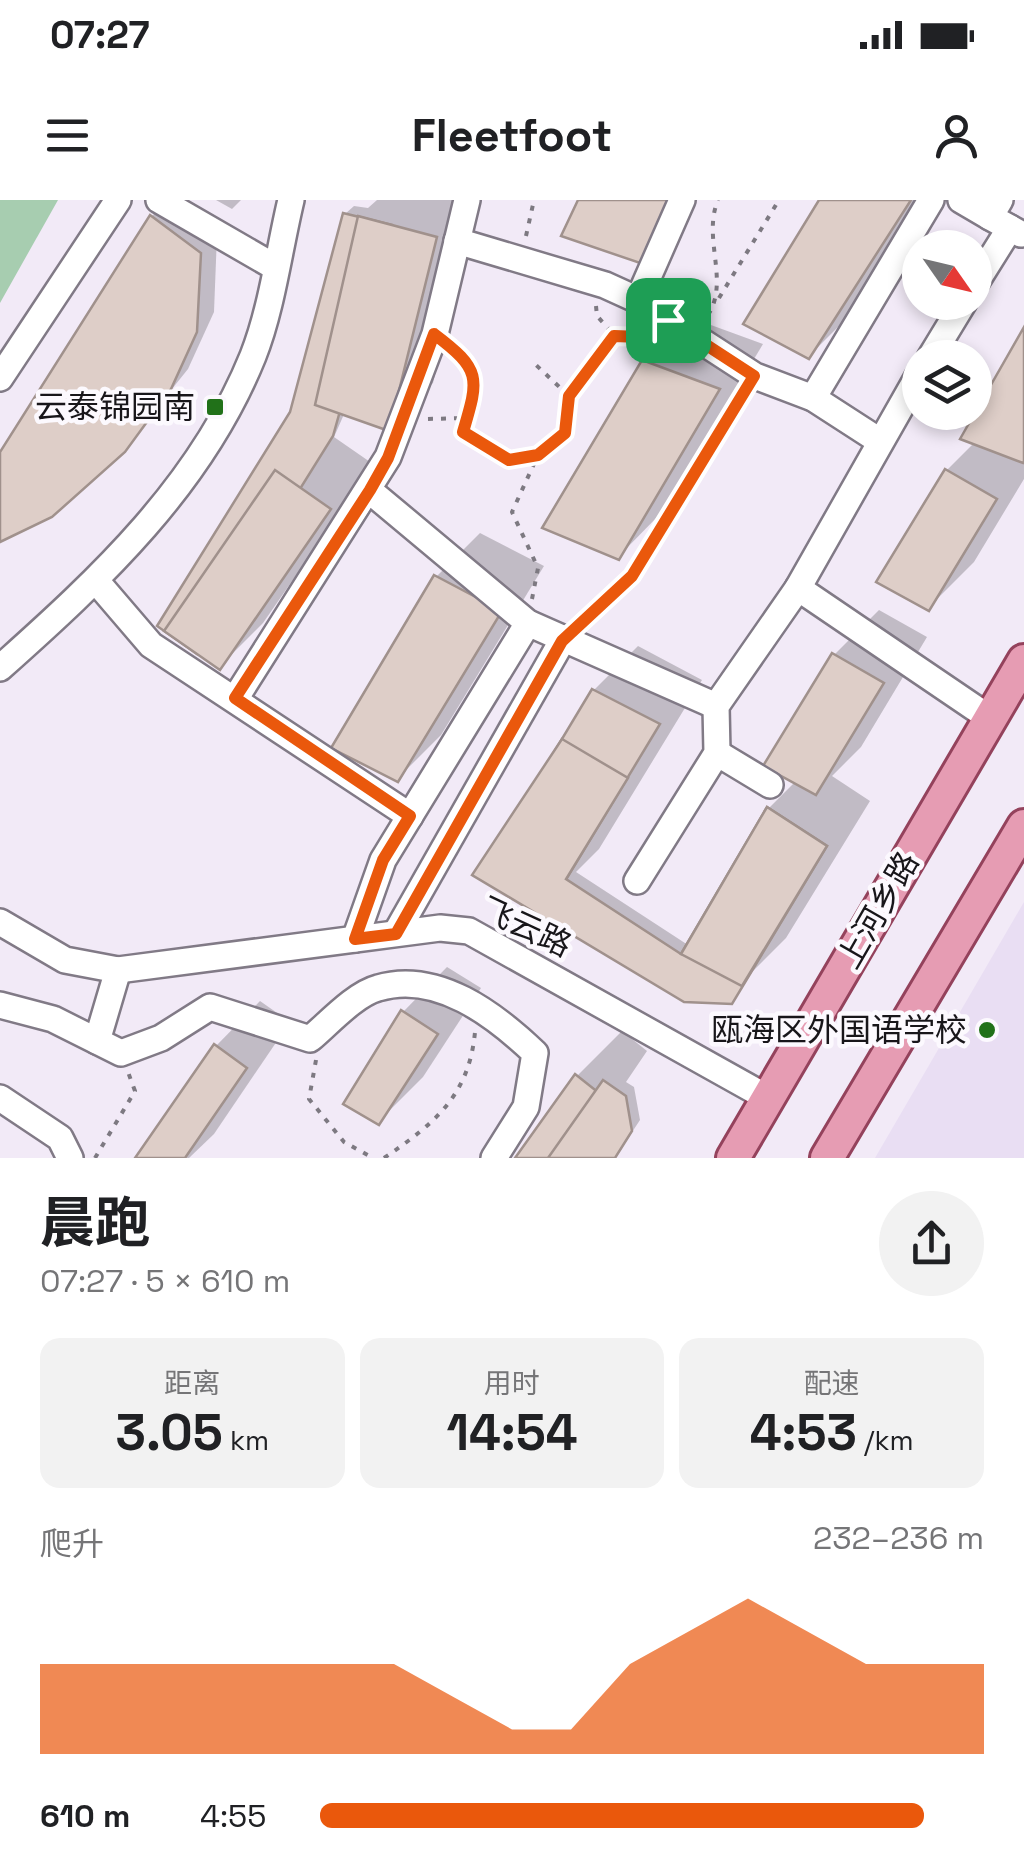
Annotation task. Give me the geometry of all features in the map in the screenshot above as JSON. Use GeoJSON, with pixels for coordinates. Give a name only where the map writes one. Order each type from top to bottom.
{"type":"FeatureCollection","features":[{"type":"Feature","properties":{"kind":"main road","name":"上河乡路"},"geometry":{"type":"LineString","coordinates":[[733,1158],[1024,662]]}},
{"type":"Feature","properties":{"kind":"main road"},"geometry":{"type":"LineString","coordinates":[[827,1158],[1024,826]]}},
{"type":"Feature","properties":{"kind":"street"},"geometry":{"type":"LineString","coordinates":[[0,378],[118,200]]}},
{"type":"Feature","properties":{"kind":"street"},"geometry":{"type":"LineString","coordinates":[[159,200],[274,267]]}},
{"type":"Feature","properties":{"kind":"street"},"geometry":{"type":"LineString","coordinates":[[0,668],[96,582],[194,470],[253,355],[290,200]]}},
{"type":"Feature","properties":{"kind":"street"},"geometry":{"type":"LineString","coordinates":[[235,698],[370,490],[408,406],[434,334],[467,200]]}},
{"type":"Feature","properties":{"kind":"street"},"geometry":{"type":"LineString","coordinates":[[638,300],[682,200]]}},
{"type":"Feature","properties":{"kind":"street"},"geometry":{"type":"LineString","coordinates":[[812,398],[931,200]]}},
{"type":"Feature","properties":{"kind":"street"},"geometry":{"type":"LineString","coordinates":[[962,200],[1006,220],[992,249]]}},
{"type":"Feature","properties":{"kind":"street"},"geometry":{"type":"LineString","coordinates":[[456,241],[595,282],[638,300],[754,376],[812,398],[878,440]]}},
{"type":"Feature","properties":{"kind":"street"},"geometry":{"type":"LineString","coordinates":[[637,881],[716,753],[716,706],[798,588],[902,402]]}},
{"type":"Feature","properties":{"kind":"street"},"geometry":{"type":"LineString","coordinates":[[370,490],[528,622],[562,641],[716,706]]}},
{"type":"Feature","properties":{"kind":"street"},"geometry":{"type":"LineString","coordinates":[[96,582],[151,646],[410,816]]}},
{"type":"Feature","properties":{"kind":"street"},"geometry":{"type":"LineString","coordinates":[[798,588],[990,718]]}},
{"type":"Feature","properties":{"kind":"street"},"geometry":{"type":"LineString","coordinates":[[355,939],[383,860],[528,622]]}},
{"type":"Feature","properties":{"kind":"street"},"geometry":{"type":"LineString","coordinates":[[396,934],[562,641]]}},
{"type":"Feature","properties":{"kind":"street"},"geometry":{"type":"LineString","coordinates":[[716,753],[770,785]]}},
{"type":"Feature","properties":{"kind":"street","name":"飞云路"},"geometry":{"type":"LineString","coordinates":[[0,922],[66,960],[118,970],[440,928],[469,931],[768,1098]]}},
{"type":"Feature","properties":{"kind":"street"},"geometry":{"type":"LineString","coordinates":[[97,1041],[118,970]]}},
{"type":"Feature","properties":{"kind":"street"},"geometry":{"type":"LineString","coordinates":[[0,1005],[52,1019],[121,1054],[161,1038],[210,1006],[310,1039],[376,988],[428,985],[496,1016],[535,1052],[526,1107],[494,1158]]}},
{"type":"Feature","properties":{"kind":"street"},"geometry":{"type":"LineString","coordinates":[[0,1098],[60,1138],[70,1158]]}},
{"type":"Feature","properties":{"kind":"path"},"geometry":{"type":"LineString","coordinates":[[521,260],[534,200]]}},
{"type":"Feature","properties":{"kind":"path"},"geometry":{"type":"LineString","coordinates":[[718,200],[711,217],[718,299]]}},
{"type":"Feature","properties":{"kind":"path"},"geometry":{"type":"LineString","coordinates":[[694,336],[779,200]]}},
{"type":"Feature","properties":{"kind":"path"},"geometry":{"type":"LineString","coordinates":[[595,282],[597,316],[614,336],[641,337],[668,320]]}},
{"type":"Feature","properties":{"kind":"path"},"geometry":{"type":"LineString","coordinates":[[434,334],[466,358],[476,391],[463,432],[509,460],[538,455]]}},
{"type":"Feature","properties":{"kind":"path"},"geometry":{"type":"LineString","coordinates":[[528,622],[538,568],[512,512],[538,455],[565,433],[569,396],[614,336]]}},
{"type":"Feature","properties":{"kind":"path"},"geometry":{"type":"LineString","coordinates":[[536,365],[569,396]]}},
{"type":"Feature","properties":{"kind":"path"},"geometry":{"type":"LineString","coordinates":[[562,641],[632,576],[754,376]]}},
{"type":"Feature","properties":{"kind":"path"},"geometry":{"type":"LineString","coordinates":[[408,406],[433,422],[467,418]]}},
{"type":"Feature","properties":{"kind":"path"},"geometry":{"type":"LineString","coordinates":[[384,1158],[436,1122],[472,1064],[477,1007]]}},
{"type":"Feature","properties":{"kind":"path"},"geometry":{"type":"LineString","coordinates":[[321,1030],[310,1099],[344,1142],[373,1158]]}},
{"type":"Feature","properties":{"kind":"path"},"geometry":{"type":"LineString","coordinates":[[95,1158],[135,1091],[121,1054]]}},
{"type":"Feature","properties":{"kind":"shaded area","name":"瓯海区外国语学校"},"geometry":{"type":"Polygon","coordinates":[[[1024,902],[1024,1158],[875,1158],[1024,902]]]}},
{"type":"Feature","properties":{"kind":"green space"},"geometry":{"type":"Polygon","coordinates":[[[0,200],[58,200],[0,303],[0,200]]]}},
{"type":"Feature","properties":{"kind":"building"},"geometry":{"type":"Polygon","coordinates":[[[578,200],[672,200],[643,264],[561,236],[578,200]]]}},
{"type":"Feature","properties":{"kind":"building"},"geometry":{"type":"Polygon","coordinates":[[[819,200],[911,200],[809,359],[743,324],[819,200]]]}},
{"type":"Feature","properties":{"kind":"building"},"geometry":{"type":"Polygon","coordinates":[[[343,213],[392,225],[333,436],[197,654],[157,626],[290,412],[343,213]]]}},
{"type":"Feature","properties":{"kind":"building"},"geometry":{"type":"Polygon","coordinates":[[[150,215],[201,253],[197,332],[171,389],[125,452],[52,517],[0,542],[0,452],[150,215]]]}},
{"type":"Feature","properties":{"kind":"building"},"geometry":{"type":"Polygon","coordinates":[[[358,216],[437,237],[389,431],[315,405],[358,216]]]}},
{"type":"Feature","properties":{"kind":"building"},"geometry":{"type":"Polygon","coordinates":[[[1024,327],[1023,463],[960,439],[965,430],[992,430],[992,383],[1024,327]]]}},
{"type":"Feature","properties":{"kind":"building"},"geometry":{"type":"Polygon","coordinates":[[[642,360],[720,389],[619,560],[542,528],[642,360]]]}},
{"type":"Feature","properties":{"kind":"building"},"geometry":{"type":"Polygon","coordinates":[[[945,469],[997,499],[929,611],[876,582],[945,469]]]}},
{"type":"Feature","properties":{"kind":"building"},"geometry":{"type":"Polygon","coordinates":[[[275,470],[331,509],[220,670],[164,631],[275,470]]]}},
{"type":"Feature","properties":{"kind":"building"},"geometry":{"type":"Polygon","coordinates":[[[434,575],[502,611],[398,782],[331,748],[434,575]]]}},
{"type":"Feature","properties":{"kind":"building"},"geometry":{"type":"Polygon","coordinates":[[[832,653],[884,683],[816,795],[763,766],[832,653]]]}},
{"type":"Feature","properties":{"kind":"building"},"geometry":{"type":"Polygon","coordinates":[[[592,689],[660,724],[556,896],[488,862],[592,689]]]}},
{"type":"Feature","properties":{"kind":"building"},"geometry":{"type":"Polygon","coordinates":[[[562,739],[628,778],[566,879],[681,954],[767,807],[827,846],[732,1004],[684,1002],[472,875],[562,739]]]}},
{"type":"Feature","properties":{"kind":"building"},"geometry":{"type":"Polygon","coordinates":[[[767,807],[827,846],[742,986],[681,954],[767,807]]]}},
{"type":"Feature","properties":{"kind":"building"},"geometry":{"type":"Polygon","coordinates":[[[401,1010],[438,1034],[379,1125],[343,1104],[401,1010]]]}},
{"type":"Feature","properties":{"kind":"building"},"geometry":{"type":"Polygon","coordinates":[[[214,1044],[247,1068],[185,1158],[135,1158],[214,1044]]]}},
{"type":"Feature","properties":{"kind":"building"},"geometry":{"type":"Polygon","coordinates":[[[575,1074],[604,1097],[563,1158],[515,1158],[575,1074]]]}},
{"type":"Feature","properties":{"kind":"building"},"geometry":{"type":"Polygon","coordinates":[[[603,1080],[626,1096],[632,1131],[615,1158],[548,1158],[603,1080]]]}},
{"type":"Feature","properties":{"kind":"place","name":"云泰锦园南"},"geometry":{"type":"Point","coordinates":[215,407]}},
{"type":"Feature","properties":{"kind":"place","name":"瓯海区外国语学校"},"geometry":{"type":"Point","coordinates":[987,1030]}},
{"type":"Feature","properties":{"kind":"route"},"geometry":{"type":"LineString","coordinates":[[668,320],[754,376],[632,576],[562,641],[396,934],[355,939],[383,860],[410,816],[235,698],[388,458],[434,334],[466,358],[476,391],[463,432],[509,460],[538,455],[565,433],[569,396],[614,336],[641,337],[668,320]]}}]}
